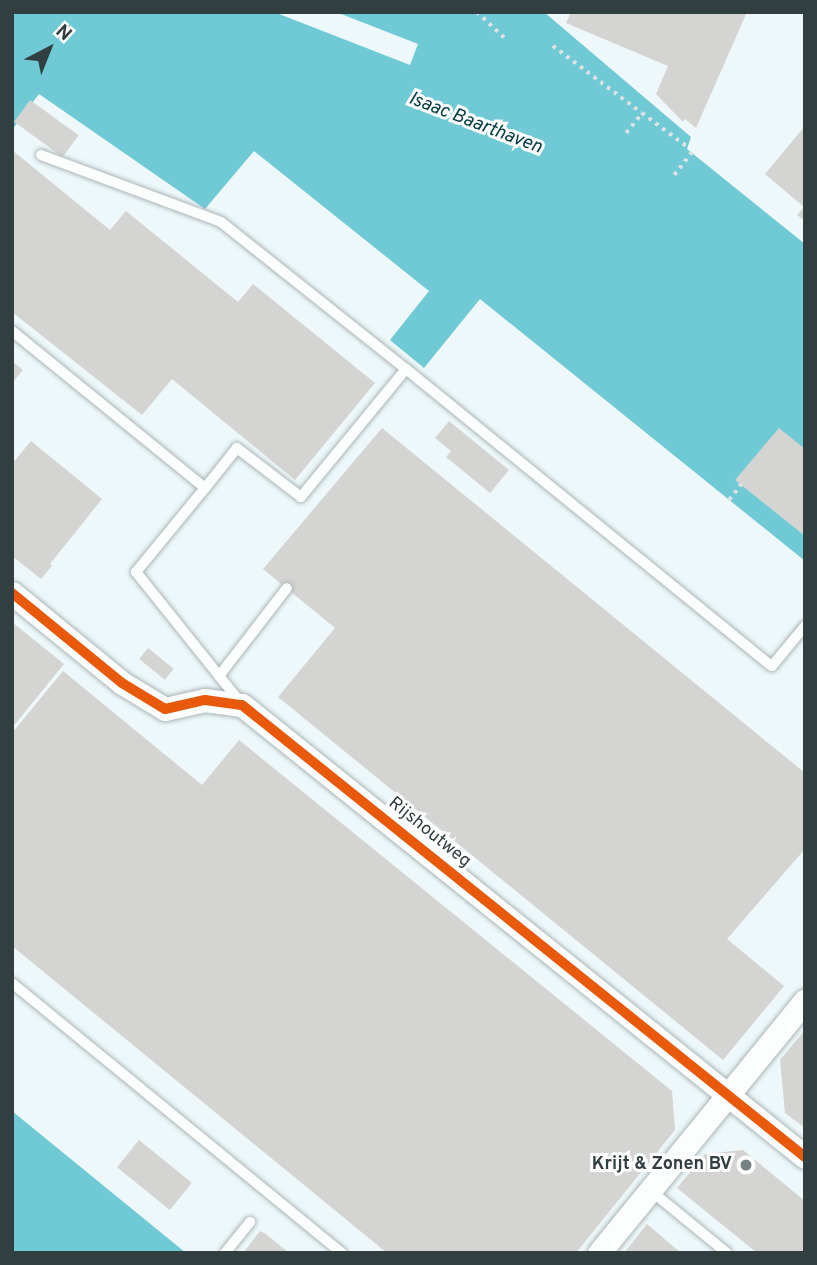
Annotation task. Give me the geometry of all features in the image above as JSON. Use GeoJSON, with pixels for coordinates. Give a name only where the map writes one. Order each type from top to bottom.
{"type":"FeatureCollection","features":[{"type":"Feature","properties":{"kind":"street"},"geometry":{"type":"LineString","coordinates":[[12,593],[122,683],[165,709],[205,700],[242,705]]}},
{"type":"Feature","properties":{"kind":"street","name":"Rijshoutweg"},"geometry":{"type":"LineString","coordinates":[[242,705],[805,1157]]}},
{"type":"Feature","properties":{"kind":"street"},"geometry":{"type":"LineString","coordinates":[[600,1253],[805,1000]]}},
{"type":"Feature","properties":{"kind":"lane"},"geometry":{"type":"LineString","coordinates":[[41,155],[221,222],[772,666],[805,626]]}},
{"type":"Feature","properties":{"kind":"lane"},"geometry":{"type":"LineString","coordinates":[[12,331],[205,488]]}},
{"type":"Feature","properties":{"kind":"lane"},"geometry":{"type":"LineString","coordinates":[[242,705],[136,572],[237,448],[301,497],[405,369]]}},
{"type":"Feature","properties":{"kind":"lane"},"geometry":{"type":"LineString","coordinates":[[219,676],[287,588]]}},
{"type":"Feature","properties":{"kind":"lane"},"geometry":{"type":"LineString","coordinates":[[12,983],[342,1253]]}},
{"type":"Feature","properties":{"kind":"lane"},"geometry":{"type":"LineString","coordinates":[[650,1190],[727,1253]]}},
{"type":"Feature","properties":{"kind":"lane"},"geometry":{"type":"LineString","coordinates":[[225,1253],[250,1222]]}},
{"type":"Feature","properties":{"kind":"path"},"geometry":{"type":"LineString","coordinates":[[478,12],[508,41]]}},
{"type":"Feature","properties":{"kind":"path"},"geometry":{"type":"LineString","coordinates":[[553,46],[691,150],[674,175]]}},
{"type":"Feature","properties":{"kind":"path"},"geometry":{"type":"LineString","coordinates":[[626,133],[642,113]]}},
{"type":"Feature","properties":{"kind":"path"},"geometry":{"type":"LineString","coordinates":[[729,500],[741,484]]}},
{"type":"Feature","properties":{"kind":"water","name":"Isaac Baarthaven"},"geometry":{"type":"Polygon","coordinates":[[[12,12],[544,12],[691,137],[687,149],[805,244],[805,561],[480,299],[424,368],[390,340],[429,291],[254,151],[205,209],[39,94],[12,130],[12,12]]]}},
{"type":"Feature","properties":{"kind":"water"},"geometry":{"type":"Polygon","coordinates":[[[12,1111],[186,1253],[12,1253],[12,1111]]]}},
{"type":"Feature","properties":{"kind":"pier"},"geometry":{"type":"Polygon","coordinates":[[[274,12],[336,12],[418,44],[410,65],[274,12]]]}},
{"type":"Feature","properties":{"kind":"building"},"geometry":{"type":"Polygon","coordinates":[[[571,12],[747,12],[696,128],[685,119],[683,122],[656,94],[668,66],[566,23],[571,12]]]}},
{"type":"Feature","properties":{"kind":"building"},"geometry":{"type":"Polygon","coordinates":[[[30,100],[79,135],[63,157],[14,122],[30,100]]]}},
{"type":"Feature","properties":{"kind":"building"},"geometry":{"type":"Polygon","coordinates":[[[805,126],[805,221],[797,215],[804,207],[765,174],[805,126]]]}},
{"type":"Feature","properties":{"kind":"building"},"geometry":{"type":"Polygon","coordinates":[[[12,150],[110,230],[126,211],[238,302],[253,284],[375,383],[295,480],[172,379],[142,415],[12,312],[12,150]]]}},
{"type":"Feature","properties":{"kind":"building"},"geometry":{"type":"Polygon","coordinates":[[[12,361],[23,370],[12,383],[12,361]]]}},
{"type":"Feature","properties":{"kind":"building"},"geometry":{"type":"Polygon","coordinates":[[[449,421],[509,470],[490,493],[446,457],[451,451],[435,438],[449,421]]]}},
{"type":"Feature","properties":{"kind":"building"},"geometry":{"type":"Polygon","coordinates":[[[382,428],[805,773],[805,849],[727,939],[784,986],[723,1060],[278,697],[335,628],[263,569],[382,428]]]}},
{"type":"Feature","properties":{"kind":"building"},"geometry":{"type":"Polygon","coordinates":[[[779,428],[805,449],[805,536],[735,480],[779,428]]]}},
{"type":"Feature","properties":{"kind":"building"},"geometry":{"type":"Polygon","coordinates":[[[31,441],[102,499],[41,579],[12,556],[12,464],[31,441]]]}},
{"type":"Feature","properties":{"kind":"building"},"geometry":{"type":"Polygon","coordinates":[[[12,622],[64,664],[12,728],[12,622]]]}},
{"type":"Feature","properties":{"kind":"building"},"geometry":{"type":"Polygon","coordinates":[[[148,648],[174,669],[165,680],[139,659],[148,648]]]}},
{"type":"Feature","properties":{"kind":"building"},"geometry":{"type":"Polygon","coordinates":[[[63,671],[202,785],[239,740],[672,1091],[675,1130],[576,1253],[387,1253],[12,946],[12,733],[63,671]]]}},
{"type":"Feature","properties":{"kind":"building"},"geometry":{"type":"Polygon","coordinates":[[[805,1030],[805,1128],[785,1113],[780,1060],[805,1030]]]}},
{"type":"Feature","properties":{"kind":"building"},"geometry":{"type":"Polygon","coordinates":[[[139,1140],[192,1183],[170,1210],[117,1167],[139,1140]]]}},
{"type":"Feature","properties":{"kind":"building"},"geometry":{"type":"Polygon","coordinates":[[[743,1150],[805,1201],[805,1253],[757,1253],[677,1188],[705,1154],[743,1150]]]}},
{"type":"Feature","properties":{"kind":"building"},"geometry":{"type":"Polygon","coordinates":[[[647,1224],[681,1253],[624,1253],[647,1224]]]}},
{"type":"Feature","properties":{"kind":"building"},"geometry":{"type":"Polygon","coordinates":[[[260,1231],[266,1234],[289,1253],[243,1253],[260,1231]]]}},
{"type":"Feature","properties":{"kind":"cycle path"},"geometry":{"type":"LineString","coordinates":[[12,593],[122,683],[165,709],[205,700],[242,705],[805,1157]]}},
{"type":"Feature","properties":{"kind":"place","name":"Krijt & Zonen BV"},"geometry":{"type":"Point","coordinates":[746,1165]}}]}
